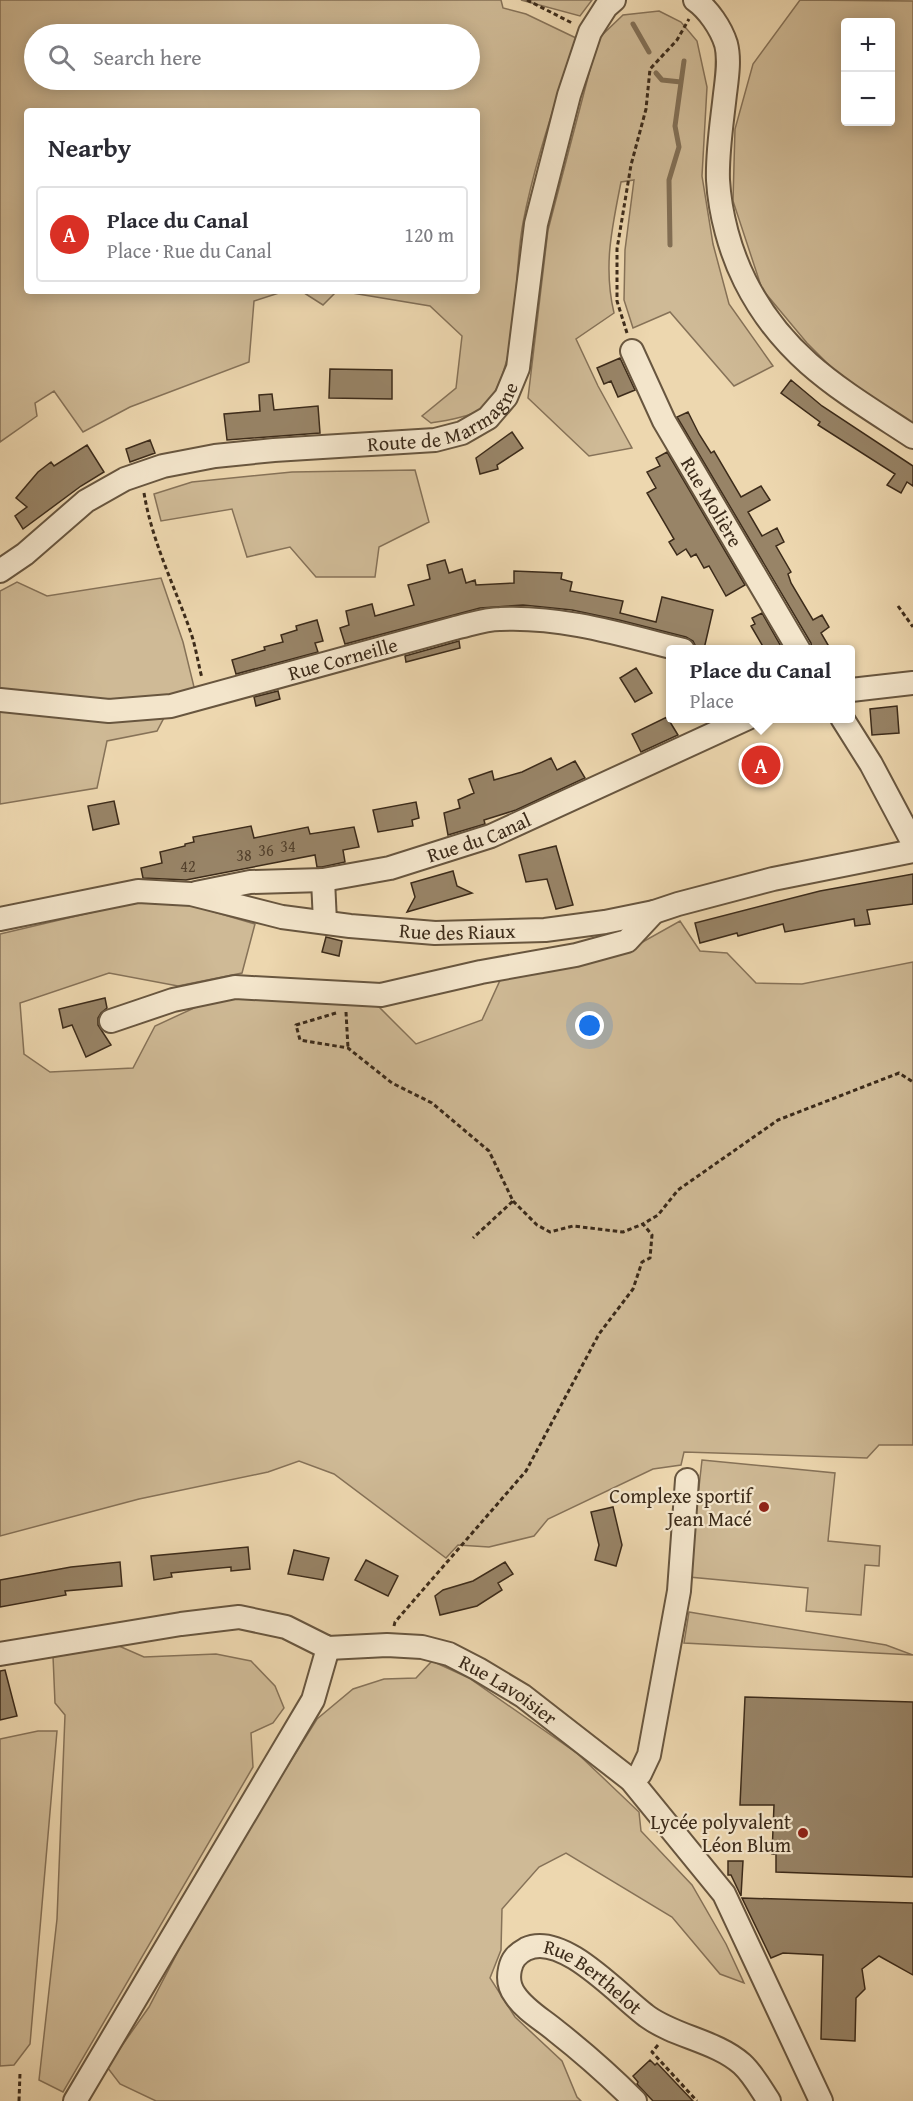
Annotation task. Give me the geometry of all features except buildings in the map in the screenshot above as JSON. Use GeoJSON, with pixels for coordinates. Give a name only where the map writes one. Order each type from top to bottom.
{"type":"FeatureCollection","features":[{"type":"Feature","properties":{"kind":"street","name":"Route de Marmagne"},"geometry":{"type":"LineString","coordinates":[[0,571],[25,554],[86,501],[124,480],[163,466],[215,456],[274,450],[435,440],[462,432],[488,418],[506,397],[518,368],[536,224],[569,95],[590,32],[606,7],[614,0]]}},
{"type":"Feature","properties":{"kind":"street"},"geometry":{"type":"LineString","coordinates":[[696,1],[712,18],[726,44],[728,71],[718,179],[721,210],[729,240],[745,280],[770,322],[790,348],[831,383],[913,437]]}},
{"type":"Feature","properties":{"kind":"street","name":"Rue Molière"},"geometry":{"type":"LineString","coordinates":[[632,351],[664,421],[796,645]]}},
{"type":"Feature","properties":{"kind":"street","name":"Rue Corneille"},"geometry":{"type":"LineString","coordinates":[[0,700],[109,711],[171,706],[454,628],[497,619],[538,619],[585,625],[666,646]]}},
{"type":"Feature","properties":{"kind":"street"},"geometry":{"type":"LineString","coordinates":[[855,690],[913,683]]}},
{"type":"Feature","properties":{"kind":"street","name":"Rue du Canal"},"geometry":{"type":"LineString","coordinates":[[191,894],[250,882],[323,880],[390,868],[491,836],[737,723]]}},
{"type":"Feature","properties":{"kind":"street"},"geometry":{"type":"LineString","coordinates":[[845,723],[871,764],[913,843]]}},
{"type":"Feature","properties":{"kind":"street","name":"Rue des Riaux"},"geometry":{"type":"LineString","coordinates":[[0,919],[138,891],[191,894],[282,917],[435,933],[546,930],[605,922],[654,912],[773,879],[913,851]]}},
{"type":"Feature","properties":{"kind":"street"},"geometry":{"type":"LineString","coordinates":[[323,880],[325,922]]}},
{"type":"Feature","properties":{"kind":"street"},"geometry":{"type":"LineString","coordinates":[[111,1021],[174,1000],[235,987],[381,995],[481,972],[576,955],[627,941],[654,912]]}},
{"type":"Feature","properties":{"kind":"street"},"geometry":{"type":"LineString","coordinates":[[631,1780],[640,1774],[649,1755],[679,1591],[687,1480]]}},
{"type":"Feature","properties":{"kind":"street","name":"Rue Lavoisier"},"geometry":{"type":"LineString","coordinates":[[0,1654],[181,1624],[239,1617],[286,1627],[328,1648],[387,1645],[422,1647],[449,1654],[478,1669],[523,1696],[631,1780],[724,1894],[821,2101]]}},
{"type":"Feature","properties":{"kind":"street"},"geometry":{"type":"LineString","coordinates":[[75,2101],[313,1700],[328,1648]]}},
{"type":"Feature","properties":{"kind":"street","name":"Rue Berthelot"},"geometry":{"type":"LineString","coordinates":[[635,2101],[514,1994],[508,1979],[511,1964],[517,1954],[534,1945],[551,1946],[564,1951],[648,2017],[742,2064],[769,2101]]}},
{"type":"Feature","properties":{"kind":"path"},"geometry":{"type":"LineString","coordinates":[[526,0],[590,32]]}},
{"type":"Feature","properties":{"kind":"path"},"geometry":{"type":"LineString","coordinates":[[632,351],[617,301],[616,249],[631,165],[646,109],[650,69],[677,40],[696,1]]}},
{"type":"Feature","properties":{"kind":"path"},"geometry":{"type":"LineString","coordinates":[[140,474],[147,509],[160,552],[192,636],[207,695]]}},
{"type":"Feature","properties":{"kind":"path"},"geometry":{"type":"LineString","coordinates":[[898,606],[913,627]]}},
{"type":"Feature","properties":{"kind":"path"},"geometry":{"type":"LineString","coordinates":[[348,1048],[346,1010],[296,1025],[300,1040],[348,1048],[392,1083],[432,1103],[489,1151],[513,1201],[537,1225],[550,1232],[573,1226],[623,1232],[643,1224],[658,1215],[678,1190],[778,1120],[899,1073],[913,1082]]}},
{"type":"Feature","properties":{"kind":"path"},"geometry":{"type":"LineString","coordinates":[[473,1238],[513,1201]]}},
{"type":"Feature","properties":{"kind":"path"},"geometry":{"type":"LineString","coordinates":[[387,1645],[395,1622],[526,1471],[599,1334],[633,1289],[642,1262],[650,1258],[652,1235],[643,1224]]}},
{"type":"Feature","properties":{"kind":"path"},"geometry":{"type":"LineString","coordinates":[[670,2030],[652,2052],[697,2101]]}},
{"type":"Feature","properties":{"kind":"path"},"geometry":{"type":"LineString","coordinates":[[19,2101],[20,2073]]}},
{"type":"Feature","properties":{"kind":"shaded area"},"geometry":{"type":"Polygon","coordinates":[[[0,0],[501,0],[503,8],[526,14],[576,38],[528,199],[520,245],[512,337],[500,381],[486,406],[472,414],[431,423],[422,416],[456,388],[462,336],[430,306],[358,294],[480,294],[480,108],[24,108],[24,294],[276,294],[254,301],[249,362],[130,407],[83,432],[54,391],[35,403],[37,416],[0,442],[0,0]]]}},
{"type":"Feature","properties":{"kind":"shaded area"},"geometry":{"type":"Polygon","coordinates":[[[521,0],[592,0],[580,16],[521,0]]]}},
{"type":"Feature","properties":{"kind":"shaded area"},"geometry":{"type":"Polygon","coordinates":[[[800,0],[913,1],[913,425],[834,370],[807,343],[762,289],[733,201],[735,129],[753,64],[800,0]]]}},
{"type":"Feature","properties":{"kind":"shaded area"},"geometry":{"type":"Polygon","coordinates":[[[659,11],[681,22],[697,41],[707,87],[702,176],[713,244],[729,304],[773,366],[734,386],[670,312],[633,328],[624,300],[625,250],[634,180],[621,182],[609,263],[614,313],[576,339],[598,386],[632,448],[589,456],[528,398],[548,230],[598,39],[623,15],[659,11]]]}},
{"type":"Feature","properties":{"kind":"shaded area"},"geometry":{"type":"Polygon","coordinates":[[[306,294],[334,294],[323,305],[306,294]]]}},
{"type":"Feature","properties":{"kind":"shaded area"},"geometry":{"type":"Polygon","coordinates":[[[415,470],[429,522],[379,547],[375,577],[316,577],[290,547],[247,557],[232,509],[161,521],[154,494],[192,482],[292,472],[415,470]]]}},
{"type":"Feature","properties":{"kind":"shaded area"},"geometry":{"type":"Polygon","coordinates":[[[161,578],[183,642],[195,691],[171,700],[74,701],[0,691],[0,591],[17,582],[47,596],[161,578]]]}},
{"type":"Feature","properties":{"kind":"shaded area"},"geometry":{"type":"Polygon","coordinates":[[[0,709],[166,714],[157,731],[107,741],[97,788],[0,804],[0,709]]]}},
{"type":"Feature","properties":{"kind":"shaded area"},"geometry":{"type":"Polygon","coordinates":[[[140,901],[187,904],[255,924],[242,973],[178,986],[109,973],[20,1003],[24,1054],[50,1072],[133,1068],[155,1026],[231,991],[348,997],[379,1007],[416,1044],[482,1020],[502,976],[623,953],[680,921],[700,951],[727,953],[756,983],[802,984],[913,962],[913,1445],[879,1445],[867,1458],[684,1452],[681,1465],[653,1469],[548,1519],[534,1536],[489,1547],[458,1545],[446,1558],[334,1474],[299,1461],[268,1472],[139,1499],[0,1536],[0,934],[140,901]]]}},
{"type":"Feature","properties":{"kind":"shaded area","name":"Complexe sportif Jean Macé"},"geometry":{"type":"Polygon","coordinates":[[[702,1460],[835,1473],[828,1541],[880,1546],[879,1566],[865,1565],[861,1615],[806,1611],[808,1588],[689,1577],[702,1460]]]}},
{"type":"Feature","properties":{"kind":"shaded area"},"geometry":{"type":"Polygon","coordinates":[[[689,1612],[886,1645],[913,1655],[684,1643],[689,1612]]]}},
{"type":"Feature","properties":{"kind":"shaded area"},"geometry":{"type":"Polygon","coordinates":[[[119,1646],[144,1657],[216,1654],[251,1661],[275,1686],[284,1708],[273,1723],[251,1733],[253,1767],[63,2092],[39,2080],[57,1919],[65,1715],[55,1703],[53,1656],[119,1646]]]}},
{"type":"Feature","properties":{"kind":"shaded area"},"geometry":{"type":"Polygon","coordinates":[[[432,1661],[469,1678],[578,1754],[639,1812],[641,1831],[692,1885],[726,1944],[744,1983],[720,1974],[672,1917],[566,1853],[539,1867],[502,1909],[501,1950],[490,1978],[515,2017],[562,2061],[577,2097],[581,2101],[156,2101],[120,2084],[107,2067],[149,2007],[208,1894],[317,1719],[353,1689],[384,1679],[416,1678],[432,1661]]]}},
{"type":"Feature","properties":{"kind":"shaded area"},"geometry":{"type":"Polygon","coordinates":[[[38,1731],[57,1731],[30,2044],[14,2065],[0,2066],[0,1739],[38,1731]]]}},
{"type":"Feature","properties":{"kind":"waterway"},"geometry":{"type":"LineString","coordinates":[[633,24],[649,52]]}},
{"type":"Feature","properties":{"kind":"waterway"},"geometry":{"type":"LineString","coordinates":[[670,245],[669,180],[679,147],[675,126],[684,61]]}},
{"type":"Feature","properties":{"kind":"waterway"},"geometry":{"type":"LineString","coordinates":[[656,73],[662,80],[681,82]]}},
{"type":"Feature","properties":{"kind":"place","name":"Place du Canal"},"geometry":{"type":"Point","coordinates":[761,765]}},
{"type":"Feature","properties":{"kind":"place","name":"Complexe sportif Jean Macé"},"geometry":{"type":"Point","coordinates":[764,1507]}},
{"type":"Feature","properties":{"kind":"place","name":"Lycée polyvalent Léon Blum"},"geometry":{"type":"Point","coordinates":[803,1833]}}]}
